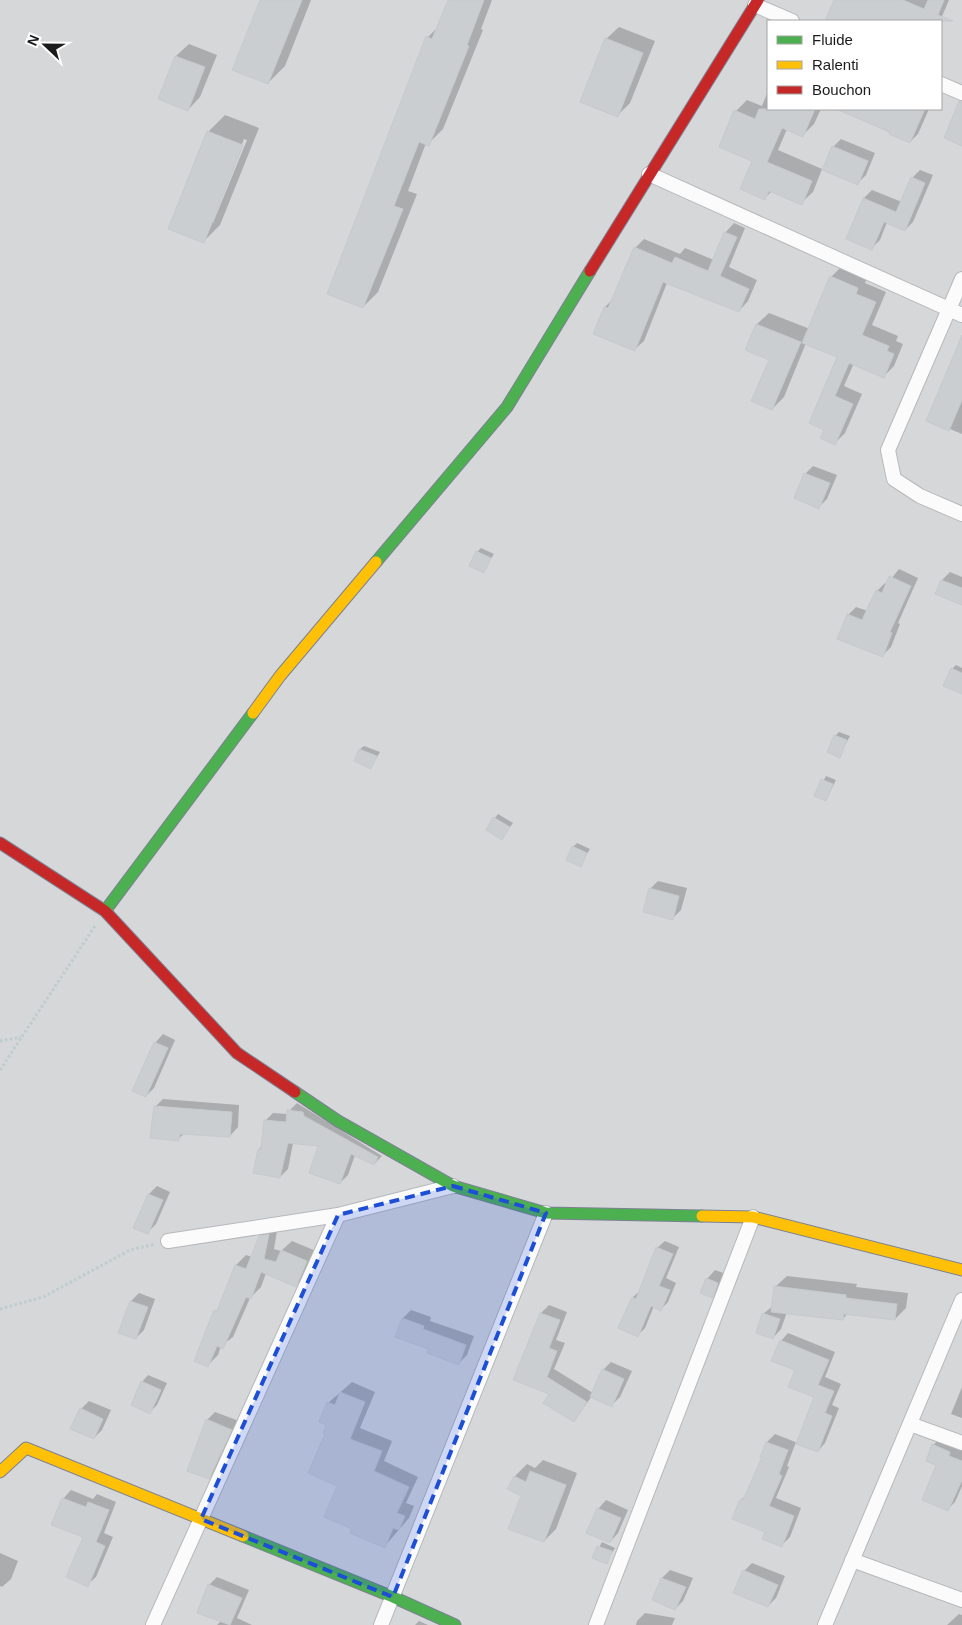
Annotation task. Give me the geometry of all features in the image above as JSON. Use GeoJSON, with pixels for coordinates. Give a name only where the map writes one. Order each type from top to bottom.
{"type":"FeatureCollection","features":[{"type":"Feature","properties":{"kind":"street"},"geometry":{"type":"LineString","coordinates":[[105,911],[280,676],[507,407],[756,3],[790,20]]}},
{"type":"Feature","properties":{"kind":"street"},"geometry":{"type":"LineString","coordinates":[[942,84],[962,93]]}},
{"type":"Feature","properties":{"kind":"street"},"geometry":{"type":"LineString","coordinates":[[649,174],[956,313]]}},
{"type":"Feature","properties":{"kind":"street"},"geometry":{"type":"LineString","coordinates":[[962,279],[956,313],[888,450],[894,479],[920,496],[962,514]]}},
{"type":"Feature","properties":{"kind":"street"},"geometry":{"type":"LineString","coordinates":[[0,843],[105,911],[238,1053],[338,1121],[453,1186],[546,1213],[753,1217],[962,1270]]}},
{"type":"Feature","properties":{"kind":"street"},"geometry":{"type":"LineString","coordinates":[[168,1241],[338,1215],[453,1186]]}},
{"type":"Feature","properties":{"kind":"street"},"geometry":{"type":"LineString","coordinates":[[381,1625],[546,1213]]}},
{"type":"Feature","properties":{"kind":"street"},"geometry":{"type":"LineString","coordinates":[[153,1625],[338,1215]]}},
{"type":"Feature","properties":{"kind":"street"},"geometry":{"type":"LineString","coordinates":[[596,1625],[753,1217]]}},
{"type":"Feature","properties":{"kind":"street"},"geometry":{"type":"LineString","coordinates":[[825,1625],[962,1300]]}},
{"type":"Feature","properties":{"kind":"street"},"geometry":{"type":"LineString","coordinates":[[910,1424],[962,1443]]}},
{"type":"Feature","properties":{"kind":"street"},"geometry":{"type":"LineString","coordinates":[[0,1472],[26,1448],[393,1597],[455,1625]]}},
{"type":"Feature","properties":{"kind":"street"},"geometry":{"type":"LineString","coordinates":[[852,1560],[962,1600]]}},
{"type":"Feature","properties":{"kind":"path"},"geometry":{"type":"LineString","coordinates":[[0,1070],[105,911]]}},
{"type":"Feature","properties":{"kind":"path"},"geometry":{"type":"LineString","coordinates":[[0,1041],[21,1037]]}},
{"type":"Feature","properties":{"kind":"path"},"geometry":{"type":"LineString","coordinates":[[0,1309],[43,1297],[130,1250],[168,1241]]}},
{"type":"Feature","properties":{"kind":"highlighted area"},"geometry":{"type":"Polygon","coordinates":[[[453,1186],[546,1213],[393,1597],[201,1519],[338,1215],[453,1186]]]}},
{"type":"Feature","properties":{"kind":"shaded area"},"geometry":{"type":"Polygon","coordinates":[[[0,0],[962,0],[962,1625],[0,1625],[0,0]]]}},
{"type":"Feature","properties":{"kind":"building"},"geometry":{"type":"Polygon","coordinates":[[[260,0],[302,0],[268,84],[232,70],[260,0]]]}},
{"type":"Feature","properties":{"kind":"building"},"geometry":{"type":"Polygon","coordinates":[[[448,0],[484,0],[467,45],[469,46],[429,146],[419,142],[394,206],[403,209],[363,308],[327,294],[426,36],[432,39],[448,0]]]}},
{"type":"Feature","properties":{"kind":"building"},"geometry":{"type":"Polygon","coordinates":[[[834,0],[903,0],[924,9],[928,0],[944,0],[938,15],[953,21],[942,20],[825,20],[834,0]]]}},
{"type":"Feature","properties":{"kind":"building"},"geometry":{"type":"Polygon","coordinates":[[[605,38],[643,53],[618,117],[580,102],[605,38]]]}},
{"type":"Feature","properties":{"kind":"building"},"geometry":{"type":"Polygon","coordinates":[[[175,56],[205,67],[188,111],[158,99],[175,56]]]}},
{"type":"Feature","properties":{"kind":"building"},"geometry":{"type":"Polygon","coordinates":[[[959,101],[962,102],[962,146],[944,138],[959,101]]]}},
{"type":"Feature","properties":{"kind":"building"},"geometry":{"type":"Polygon","coordinates":[[[759,109],[815,110],[803,137],[782,128],[767,162],[812,181],[802,205],[769,191],[765,200],[740,189],[752,161],[719,147],[734,110],[755,119],[759,109]]]}},
{"type":"Feature","properties":{"kind":"building"},"geometry":{"type":"Polygon","coordinates":[[[838,110],[925,110],[910,143],[889,134],[890,132],[838,110]]]}},
{"type":"Feature","properties":{"kind":"building"},"geometry":{"type":"Polygon","coordinates":[[[207,131],[243,145],[204,243],[168,229],[207,131]]]}},
{"type":"Feature","properties":{"kind":"building"},"geometry":{"type":"Polygon","coordinates":[[[832,146],[868,161],[858,185],[822,170],[832,146]]]}},
{"type":"Feature","properties":{"kind":"building"},"geometry":{"type":"Polygon","coordinates":[[[911,177],[925,183],[905,231],[884,222],[872,250],[846,239],[863,198],[896,212],[911,177]]]}},
{"type":"Feature","properties":{"kind":"building"},"geometry":{"type":"Polygon","coordinates":[[[724,232],[737,237],[720,276],[749,289],[739,312],[663,282],[635,351],[593,334],[604,307],[608,308],[634,247],[672,263],[675,257],[708,271],[724,232]]]}},
{"type":"Feature","properties":{"kind":"building"},"geometry":{"type":"Polygon","coordinates":[[[830,276],[858,288],[856,294],[876,302],[862,335],[889,346],[887,351],[894,354],[884,378],[849,363],[835,396],[853,404],[835,445],[820,438],[824,430],[809,423],[837,357],[802,343],[830,276]]]}},
{"type":"Feature","properties":{"kind":"building"},"geometry":{"type":"Polygon","coordinates":[[[756,324],[801,342],[772,410],[751,401],[769,360],[745,350],[756,324]]]}},
{"type":"Feature","properties":{"kind":"building"},"geometry":{"type":"Polygon","coordinates":[[[962,335],[962,400],[949,431],[926,421],[962,335]]]}},
{"type":"Feature","properties":{"kind":"building"},"geometry":{"type":"Polygon","coordinates":[[[804,473],[830,483],[819,509],[794,498],[804,473]]]}},
{"type":"Feature","properties":{"kind":"building"},"geometry":{"type":"Polygon","coordinates":[[[476,551],[491,558],[484,573],[469,566],[476,551]]]}},
{"type":"Feature","properties":{"kind":"building"},"geometry":{"type":"Polygon","coordinates":[[[889,576],[911,586],[890,632],[892,633],[883,657],[837,639],[847,614],[862,620],[876,590],[882,593],[889,576]]]}},
{"type":"Feature","properties":{"kind":"building"},"geometry":{"type":"Polygon","coordinates":[[[941,580],[962,588],[962,605],[935,594],[941,580]]]}},
{"type":"Feature","properties":{"kind":"building"},"geometry":{"type":"Polygon","coordinates":[[[951,668],[962,673],[962,694],[943,686],[951,668]]]}},
{"type":"Feature","properties":{"kind":"building"},"geometry":{"type":"Polygon","coordinates":[[[834,735],[847,740],[840,758],[827,752],[834,735]]]}},
{"type":"Feature","properties":{"kind":"building"},"geometry":{"type":"Polygon","coordinates":[[[359,749],[377,756],[371,769],[354,761],[359,749]]]}},
{"type":"Feature","properties":{"kind":"building"},"geometry":{"type":"Polygon","coordinates":[[[821,779],[833,784],[826,801],[814,796],[821,779]]]}},
{"type":"Feature","properties":{"kind":"building"},"geometry":{"type":"Polygon","coordinates":[[[493,817],[510,827],[502,840],[486,830],[493,817]]]}},
{"type":"Feature","properties":{"kind":"building"},"geometry":{"type":"Polygon","coordinates":[[[572,846],[587,853],[581,867],[566,860],[572,846]]]}},
{"type":"Feature","properties":{"kind":"building"},"geometry":{"type":"Polygon","coordinates":[[[649,888],[679,896],[673,920],[643,912],[649,888]]]}},
{"type":"Feature","properties":{"kind":"building"},"geometry":{"type":"Polygon","coordinates":[[[154,1042],[168,1048],[146,1097],[132,1091],[154,1042]]]}},
{"type":"Feature","properties":{"kind":"building"},"geometry":{"type":"Polygon","coordinates":[[[154,1106],[232,1112],[230,1137],[180,1134],[179,1141],[150,1138],[154,1106]]]}},
{"type":"Feature","properties":{"kind":"building"},"geometry":{"type":"Polygon","coordinates":[[[287,1110],[303,1112],[304,1116],[378,1157],[374,1165],[351,1154],[340,1184],[309,1173],[318,1146],[288,1143],[280,1178],[253,1173],[258,1149],[261,1149],[264,1120],[286,1122],[287,1110]]]}},
{"type":"Feature","properties":{"kind":"building"},"geometry":{"type":"Polygon","coordinates":[[[148,1194],[163,1200],[148,1234],[133,1228],[148,1194]]]}},
{"type":"Feature","properties":{"kind":"building"},"geometry":{"type":"Polygon","coordinates":[[[269,1234],[264,1259],[276,1262],[281,1250],[307,1261],[296,1287],[261,1272],[251,1299],[246,1297],[223,1349],[217,1346],[208,1367],[194,1361],[214,1310],[217,1311],[235,1265],[246,1269],[259,1236],[269,1234]]]}},
{"type":"Feature","properties":{"kind":"building"},"geometry":{"type":"Polygon","coordinates":[[[656,1247],[673,1254],[659,1286],[670,1290],[661,1311],[651,1306],[638,1337],[618,1328],[632,1297],[636,1299],[656,1247]]]}},
{"type":"Feature","properties":{"kind":"building"},"geometry":{"type":"Polygon","coordinates":[[[706,1278],[718,1283],[713,1298],[700,1293],[706,1278]]]}},
{"type":"Feature","properties":{"kind":"building"},"geometry":{"type":"Polygon","coordinates":[[[774,1286],[846,1295],[846,1298],[897,1304],[895,1320],[844,1314],[843,1320],[771,1312],[774,1286]]]}},
{"type":"Feature","properties":{"kind":"building"},"geometry":{"type":"Polygon","coordinates":[[[130,1301],[148,1307],[136,1339],[118,1333],[130,1301]]]}},
{"type":"Feature","properties":{"kind":"building"},"geometry":{"type":"Polygon","coordinates":[[[540,1313],[560,1320],[549,1348],[557,1351],[547,1377],[587,1402],[574,1422],[543,1403],[549,1394],[513,1380],[540,1313]]]}},
{"type":"Feature","properties":{"kind":"building"},"geometry":{"type":"Polygon","coordinates":[[[762,1313],[780,1319],[773,1339],[756,1333],[762,1313]]]}},
{"type":"Feature","properties":{"kind":"building"},"geometry":{"type":"Polygon","coordinates":[[[402,1318],[424,1326],[423,1329],[466,1345],[459,1365],[427,1353],[428,1349],[395,1337],[402,1318]]]}},
{"type":"Feature","properties":{"kind":"building"},"geometry":{"type":"Polygon","coordinates":[[[780,1340],[829,1360],[818,1385],[834,1391],[825,1413],[832,1416],[818,1452],[796,1444],[814,1397],[788,1387],[795,1370],[771,1361],[780,1340]]]}},
{"type":"Feature","properties":{"kind":"building"},"geometry":{"type":"Polygon","coordinates":[[[602,1369],[624,1379],[612,1407],[590,1397],[602,1369]]]}},
{"type":"Feature","properties":{"kind":"building"},"geometry":{"type":"Polygon","coordinates":[[[141,1381],[161,1390],[150,1414],[131,1405],[141,1381]]]}},
{"type":"Feature","properties":{"kind":"building"},"geometry":{"type":"Polygon","coordinates":[[[340,1392],[365,1402],[350,1439],[382,1451],[374,1471],[409,1487],[397,1513],[405,1516],[399,1530],[393,1528],[385,1548],[350,1533],[352,1529],[324,1517],[337,1486],[308,1473],[325,1434],[323,1433],[326,1425],[319,1422],[327,1402],[335,1405],[340,1392]]]}},
{"type":"Feature","properties":{"kind":"building"},"geometry":{"type":"Polygon","coordinates":[[[80,1408],[103,1419],[94,1439],[70,1429],[80,1408]]]}},
{"type":"Feature","properties":{"kind":"building"},"geometry":{"type":"Polygon","coordinates":[[[206,1419],[232,1430],[209,1479],[187,1471],[206,1419]]]}},
{"type":"Feature","properties":{"kind":"building"},"geometry":{"type":"Polygon","coordinates":[[[766,1442],[788,1450],[779,1474],[782,1476],[769,1506],[794,1516],[782,1547],[762,1539],[765,1532],[732,1519],[740,1499],[743,1500],[762,1457],[760,1457],[766,1442]]]}},
{"type":"Feature","properties":{"kind":"building"},"geometry":{"type":"Polygon","coordinates":[[[932,1444],[950,1452],[949,1456],[962,1461],[962,1480],[948,1511],[922,1500],[936,1465],[926,1461],[932,1444]]]}},
{"type":"Feature","properties":{"kind":"building"},"geometry":{"type":"Polygon","coordinates":[[[530,1471],[566,1485],[544,1542],[508,1529],[521,1496],[507,1489],[514,1476],[526,1482],[530,1471]]]}},
{"type":"Feature","properties":{"kind":"building"},"geometry":{"type":"Polygon","coordinates":[[[62,1498],[86,1507],[88,1502],[109,1510],[96,1542],[105,1546],[88,1587],[66,1577],[83,1537],[51,1525],[62,1498]]]}},
{"type":"Feature","properties":{"kind":"building"},"geometry":{"type":"Polygon","coordinates":[[[597,1508],[621,1518],[610,1543],[586,1533],[597,1508]]]}},
{"type":"Feature","properties":{"kind":"building"},"geometry":{"type":"Polygon","coordinates":[[[597,1546],[612,1551],[607,1564],[592,1558],[597,1546]]]}},
{"type":"Feature","properties":{"kind":"building"},"geometry":{"type":"Polygon","coordinates":[[[743,1570],[778,1585],[768,1607],[733,1593],[743,1570]]]}},
{"type":"Feature","properties":{"kind":"building"},"geometry":{"type":"Polygon","coordinates":[[[661,1578],[686,1587],[675,1610],[652,1600],[661,1578]]]}},
{"type":"Feature","properties":{"kind":"building"},"geometry":{"type":"Polygon","coordinates":[[[208,1584],[242,1598],[230,1625],[197,1613],[208,1584]]]}},
{"type":"Feature","properties":{"kind":"traffic: fast"},"geometry":{"type":"LineString","coordinates":[[376,562],[507,407],[590,271]]}},
{"type":"Feature","properties":{"kind":"traffic: fast"},"geometry":{"type":"LineString","coordinates":[[105,911],[253,713]]}},
{"type":"Feature","properties":{"kind":"traffic: fast"},"geometry":{"type":"LineString","coordinates":[[295,1092],[338,1121],[453,1186],[546,1213],[702,1216]]}},
{"type":"Feature","properties":{"kind":"traffic: fast"},"geometry":{"type":"LineString","coordinates":[[243,1536],[393,1597],[455,1625]]}},
{"type":"Feature","properties":{"kind":"traffic: slow"},"geometry":{"type":"LineString","coordinates":[[253,713],[280,676],[376,562]]}},
{"type":"Feature","properties":{"kind":"traffic: slow"},"geometry":{"type":"LineString","coordinates":[[702,1216],[753,1217],[962,1270]]}},
{"type":"Feature","properties":{"kind":"traffic: slow"},"geometry":{"type":"LineString","coordinates":[[0,1472],[26,1448],[243,1536]]}},
{"type":"Feature","properties":{"kind":"traffic: jam"},"geometry":{"type":"LineString","coordinates":[[590,271],[758,0]]}},
{"type":"Feature","properties":{"kind":"traffic: jam"},"geometry":{"type":"LineString","coordinates":[[0,843],[105,911],[237,1053],[295,1092]]}}]}
